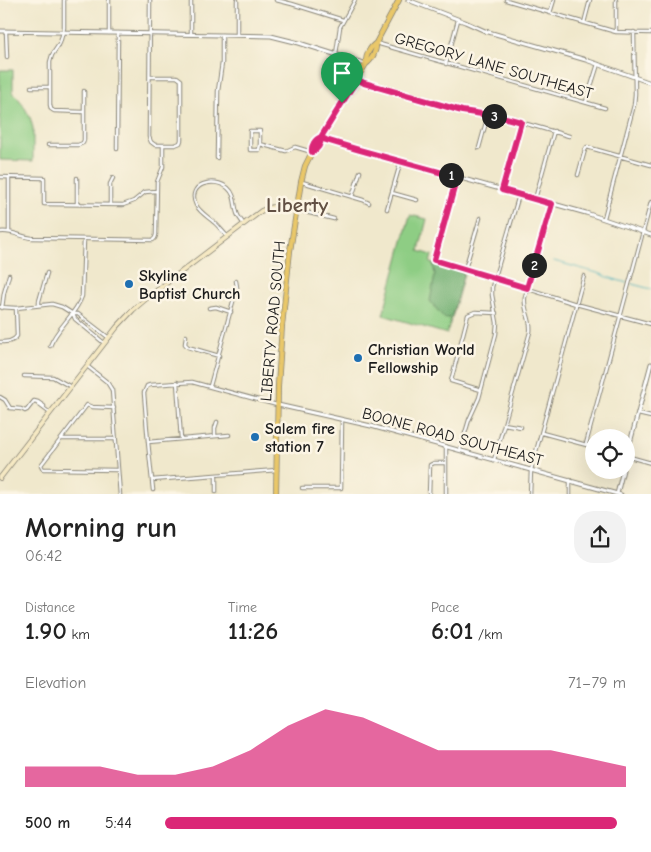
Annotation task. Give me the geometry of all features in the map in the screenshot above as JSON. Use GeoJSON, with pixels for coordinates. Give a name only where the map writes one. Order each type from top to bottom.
{"type":"FeatureCollection","features":[{"type":"Feature","properties":{"kind":"main road","name":"LIBERTY ROAD SOUTH"},"geometry":{"type":"LineString","coordinates":[[276,494],[277,405],[284,301],[300,182],[312,152],[316,150],[321,137],[366,64],[370,61],[377,47],[376,43],[399,0]]}},
{"type":"Feature","properties":{"kind":"main road"},"geometry":{"type":"LineString","coordinates":[[0,478],[104,344],[138,305],[261,211],[270,207],[280,206],[296,209]]}},
{"type":"Feature","properties":{"kind":"street"},"geometry":{"type":"LineString","coordinates":[[64,0],[63,32],[60,43],[51,58],[50,104],[52,110],[56,112],[84,112]]}},
{"type":"Feature","properties":{"kind":"street"},"geometry":{"type":"LineString","coordinates":[[109,0],[109,32]]}},
{"type":"Feature","properties":{"kind":"street"},"geometry":{"type":"LineString","coordinates":[[150,0],[149,138],[152,144],[176,145],[181,140],[181,80],[177,77],[150,77]]}},
{"type":"Feature","properties":{"kind":"street"},"geometry":{"type":"LineString","coordinates":[[191,0],[191,34]]}},
{"type":"Feature","properties":{"kind":"street"},"geometry":{"type":"LineString","coordinates":[[237,0],[237,35]]}},
{"type":"Feature","properties":{"kind":"street"},"geometry":{"type":"LineString","coordinates":[[276,0],[292,2],[343,20]]}},
{"type":"Feature","properties":{"kind":"street"},"geometry":{"type":"LineString","coordinates":[[336,54],[338,36],[343,20],[355,0]]}},
{"type":"Feature","properties":{"kind":"street"},"geometry":{"type":"LineString","coordinates":[[408,0],[486,31],[598,64],[651,83]]}},
{"type":"Feature","properties":{"kind":"street"},"geometry":{"type":"LineString","coordinates":[[506,0],[517,1],[550,13],[616,32],[651,33]]}},
{"type":"Feature","properties":{"kind":"street"},"geometry":{"type":"LineString","coordinates":[[550,13],[554,0]]}},
{"type":"Feature","properties":{"kind":"street"},"geometry":{"type":"LineString","coordinates":[[584,23],[590,0]]}},
{"type":"Feature","properties":{"kind":"street"},"geometry":{"type":"LineString","coordinates":[[616,0],[616,32]]}},
{"type":"Feature","properties":{"kind":"street"},"geometry":{"type":"LineString","coordinates":[[446,64],[458,20]]}},
{"type":"Feature","properties":{"kind":"street"},"geometry":{"type":"LineString","coordinates":[[0,30],[264,36],[336,54],[366,64]]}},
{"type":"Feature","properties":{"kind":"street"},"geometry":{"type":"LineString","coordinates":[[6,31],[7,57]]}},
{"type":"Feature","properties":{"kind":"street"},"geometry":{"type":"LineString","coordinates":[[604,218],[634,105],[634,32]]}},
{"type":"Feature","properties":{"kind":"street"},"geometry":{"type":"LineString","coordinates":[[117,149],[118,33]]}},
{"type":"Feature","properties":{"kind":"street"},"geometry":{"type":"LineString","coordinates":[[217,158],[218,91],[222,63],[222,35]]}},
{"type":"Feature","properties":{"kind":"street","name":"GREGORY LANE SOUTHEAST"},"geometry":{"type":"LineString","coordinates":[[376,43],[605,108]]}},
{"type":"Feature","properties":{"kind":"street"},"geometry":{"type":"LineString","coordinates":[[586,102],[598,64]]}},
{"type":"Feature","properties":{"kind":"street"},"geometry":{"type":"LineString","coordinates":[[357,79],[364,83],[462,111],[521,122],[569,136]]}},
{"type":"Feature","properties":{"kind":"street"},"geometry":{"type":"LineString","coordinates":[[31,86],[50,87]]}},
{"type":"Feature","properties":{"kind":"street"},"geometry":{"type":"LineString","coordinates":[[48,145],[78,145],[83,143],[84,91]]}},
{"type":"Feature","properties":{"kind":"street"},"geometry":{"type":"LineString","coordinates":[[479,148],[488,115]]}},
{"type":"Feature","properties":{"kind":"street"},"geometry":{"type":"LineString","coordinates":[[502,190],[521,122]]}},
{"type":"Feature","properties":{"kind":"street"},"geometry":{"type":"LineString","coordinates":[[260,130],[260,144],[259,150],[250,150],[250,131],[260,130]]}},
{"type":"Feature","properties":{"kind":"street"},"geometry":{"type":"LineString","coordinates":[[535,199],[554,131]]}},
{"type":"Feature","properties":{"kind":"street"},"geometry":{"type":"LineString","coordinates":[[321,137],[326,140],[604,218],[651,235]]}},
{"type":"Feature","properties":{"kind":"street"},"geometry":{"type":"LineString","coordinates":[[260,144],[286,151],[295,147],[312,152]]}},
{"type":"Feature","properties":{"kind":"street"},"geometry":{"type":"LineString","coordinates":[[0,232],[9,231],[29,238],[150,240],[154,238],[156,235],[156,191],[163,167],[163,145]]}},
{"type":"Feature","properties":{"kind":"street"},"geometry":{"type":"LineString","coordinates":[[578,175],[587,147],[651,165]]}},
{"type":"Feature","properties":{"kind":"street"},"geometry":{"type":"LineString","coordinates":[[387,209],[401,161]]}},
{"type":"Feature","properties":{"kind":"street"},"geometry":{"type":"LineString","coordinates":[[352,197],[360,172]]}},
{"type":"Feature","properties":{"kind":"street"},"geometry":{"type":"LineString","coordinates":[[0,176],[9,178],[44,178],[44,204],[110,205],[130,203],[145,192],[156,191]]}},
{"type":"Feature","properties":{"kind":"street"},"geometry":{"type":"LineString","coordinates":[[457,177],[434,260],[576,304],[651,324]]}},
{"type":"Feature","properties":{"kind":"street"},"geometry":{"type":"LineString","coordinates":[[9,178],[9,231]]}},
{"type":"Feature","properties":{"kind":"street"},"geometry":{"type":"LineString","coordinates":[[77,178],[77,204]]}},
{"type":"Feature","properties":{"kind":"street"},"geometry":{"type":"LineString","coordinates":[[110,205],[110,184],[113,178]]}},
{"type":"Feature","properties":{"kind":"street"},"geometry":{"type":"LineString","coordinates":[[227,236],[197,206],[194,194],[201,184],[211,182],[227,187],[232,193],[237,213],[243,223]]}},
{"type":"Feature","properties":{"kind":"street"},"geometry":{"type":"LineString","coordinates":[[300,182],[369,203]]}},
{"type":"Feature","properties":{"kind":"street"},"geometry":{"type":"LineString","coordinates":[[392,193],[417,200]]}},
{"type":"Feature","properties":{"kind":"street"},"geometry":{"type":"LineString","coordinates":[[460,450],[468,420],[479,398],[496,334],[497,322],[492,287],[519,195]]}},
{"type":"Feature","properties":{"kind":"street"},"geometry":{"type":"LineString","coordinates":[[590,429],[651,202]]}},
{"type":"Feature","properties":{"kind":"street"},"geometry":{"type":"LineString","coordinates":[[494,460],[530,327],[530,320],[524,305],[527,288],[552,204]]}},
{"type":"Feature","properties":{"kind":"street"},"geometry":{"type":"LineString","coordinates":[[296,209],[334,219]]}},
{"type":"Feature","properties":{"kind":"street"},"geometry":{"type":"LineString","coordinates":[[464,269],[480,218]]}},
{"type":"Feature","properties":{"kind":"street"},"geometry":{"type":"LineString","coordinates":[[50,346],[53,339],[73,314],[82,296],[84,239]]}},
{"type":"Feature","properties":{"kind":"street"},"geometry":{"type":"LineString","coordinates":[[39,305],[47,273]]}},
{"type":"Feature","properties":{"kind":"street"},"geometry":{"type":"LineString","coordinates":[[9,275],[1,307],[16,308],[56,305],[73,314],[78,314],[109,338]]}},
{"type":"Feature","properties":{"kind":"street"},"geometry":{"type":"LineString","coordinates":[[530,494],[531,470],[584,276]]}},
{"type":"Feature","properties":{"kind":"street"},"geometry":{"type":"LineString","coordinates":[[210,386],[237,288],[236,281]]}},
{"type":"Feature","properties":{"kind":"street"},"geometry":{"type":"LineString","coordinates":[[209,308],[216,307],[231,312]]}},
{"type":"Feature","properties":{"kind":"street"},"geometry":{"type":"LineString","coordinates":[[0,342],[10,342],[16,338],[16,308]]}},
{"type":"Feature","properties":{"kind":"street"},"geometry":{"type":"LineString","coordinates":[[481,390],[451,381],[468,316],[475,312],[496,313]]}},
{"type":"Feature","properties":{"kind":"street"},"geometry":{"type":"LineString","coordinates":[[73,314],[75,319],[104,344]]}},
{"type":"Feature","properties":{"kind":"street"},"geometry":{"type":"LineString","coordinates":[[186,336],[185,344],[188,347],[219,356]]}},
{"type":"Feature","properties":{"kind":"street"},"geometry":{"type":"LineString","coordinates":[[634,429],[651,364]]}},
{"type":"Feature","properties":{"kind":"street"},"geometry":{"type":"LineString","coordinates":[[87,366],[111,386],[120,494]]}},
{"type":"Feature","properties":{"kind":"street"},"geometry":{"type":"LineString","coordinates":[[24,376],[53,377],[71,388]]}},
{"type":"Feature","properties":{"kind":"street"},"geometry":{"type":"LineString","coordinates":[[177,382],[181,439]]}},
{"type":"Feature","properties":{"kind":"street"},"geometry":{"type":"LineString","coordinates":[[153,490],[145,387],[150,384],[192,382],[277,405]]}},
{"type":"Feature","properties":{"kind":"street"},"geometry":{"type":"LineString","coordinates":[[0,397],[5,400],[10,408],[25,411],[34,401],[44,406],[51,414]]}},
{"type":"Feature","properties":{"kind":"street"},"geometry":{"type":"LineString","coordinates":[[114,408],[87,405],[42,463],[41,467],[47,469],[118,470]]}},
{"type":"Feature","properties":{"kind":"street","name":"BOONE ROAD SOUTHEAST"},"geometry":{"type":"LineString","coordinates":[[277,405],[371,426],[618,494]]}},
{"type":"Feature","properties":{"kind":"street"},"geometry":{"type":"LineString","coordinates":[[638,414],[651,417]]}},
{"type":"Feature","properties":{"kind":"street"},"geometry":{"type":"LineString","coordinates":[[302,488],[341,488],[342,420]]}},
{"type":"Feature","properties":{"kind":"street"},"geometry":{"type":"LineString","coordinates":[[215,436],[217,422]]}},
{"type":"Feature","properties":{"kind":"street"},"geometry":{"type":"LineString","coordinates":[[504,424],[521,427]]}},
{"type":"Feature","properties":{"kind":"street"},"geometry":{"type":"LineString","coordinates":[[542,433],[585,444]]}},
{"type":"Feature","properties":{"kind":"street"},"geometry":{"type":"LineString","coordinates":[[148,442],[228,435]]}},
{"type":"Feature","properties":{"kind":"street"},"geometry":{"type":"LineString","coordinates":[[61,438],[115,439]]}},
{"type":"Feature","properties":{"kind":"street"},"geometry":{"type":"LineString","coordinates":[[446,446],[446,494]]}},
{"type":"Feature","properties":{"kind":"street"},"geometry":{"type":"LineString","coordinates":[[635,459],[651,462]]}},
{"type":"Feature","properties":{"kind":"street"},"geometry":{"type":"LineString","coordinates":[[429,494],[430,465],[434,463],[446,464]]}},
{"type":"Feature","properties":{"kind":"street"},"geometry":{"type":"LineString","coordinates":[[152,480],[277,470]]}},
{"type":"Feature","properties":{"kind":"street"},"geometry":{"type":"LineString","coordinates":[[216,475],[216,492]]}},
{"type":"Feature","properties":{"kind":"street"},"geometry":{"type":"LineString","coordinates":[[618,494],[621,479]]}},
{"type":"Feature","properties":{"kind":"street"},"geometry":{"type":"LineString","coordinates":[[570,480],[570,494]]}},
{"type":"Feature","properties":{"kind":"green space"},"geometry":{"type":"Polygon","coordinates":[[[0,70],[13,70],[13,92],[30,117],[33,128],[33,161],[0,160],[0,70]]]}},
{"type":"Feature","properties":{"kind":"green space"},"geometry":{"type":"Polygon","coordinates":[[[410,215],[427,219],[419,251],[432,255],[430,263],[464,273],[447,334],[383,315],[410,215]]]}},
{"type":"Feature","properties":{"kind":"green space"},"geometry":{"type":"Polygon","coordinates":[[[433,264],[464,273],[452,318],[444,318],[430,301],[435,275],[433,264]]]}},
{"type":"Feature","properties":{"kind":"waterway"},"geometry":{"type":"LineString","coordinates":[[554,261],[627,283]]}},
{"type":"Feature","properties":{"kind":"waterway"},"geometry":{"type":"LineString","coordinates":[[632,284],[651,289]]}},
{"type":"Feature","properties":{"kind":"place","name":"Skyline Baptist Church"},"geometry":{"type":"Point","coordinates":[129,284]}},
{"type":"Feature","properties":{"kind":"place","name":"Christian World Fellowship"},"geometry":{"type":"Point","coordinates":[358,358]}},
{"type":"Feature","properties":{"kind":"place","name":"Salem fire station 7"},"geometry":{"type":"Point","coordinates":[255,437]}},
{"type":"Feature","properties":{"kind":"district","name":"Liberty"},"geometry":{"type":"Point","coordinates":[297,205]}},
{"type":"Feature","properties":{"kind":"route"},"geometry":{"type":"LineString","coordinates":[[342,103],[321,137],[316,150],[312,152],[317,138],[321,137],[356,149],[457,177],[434,260],[527,288],[552,204],[502,190],[521,122],[462,111],[364,83],[357,79],[342,103]]}}]}
